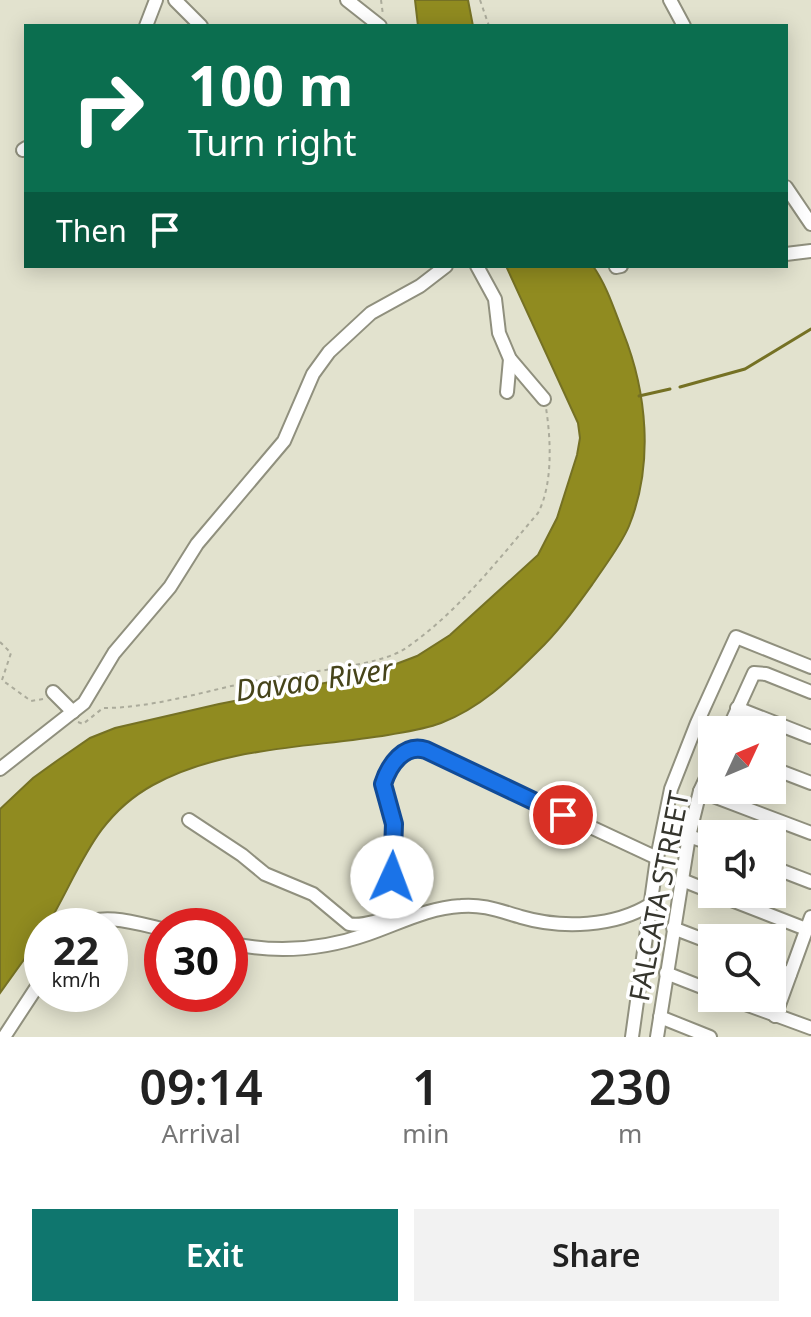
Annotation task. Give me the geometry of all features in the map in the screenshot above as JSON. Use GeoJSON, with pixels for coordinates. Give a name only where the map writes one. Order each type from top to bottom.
{"type":"FeatureCollection","features":[{"type":"Feature","properties":{"kind":"street"},"geometry":{"type":"LineString","coordinates":[[147,24],[156,0]]}},
{"type":"Feature","properties":{"kind":"street"},"geometry":{"type":"LineString","coordinates":[[175,0],[199,24]]}},
{"type":"Feature","properties":{"kind":"street"},"geometry":{"type":"LineString","coordinates":[[347,0],[377,24]]}},
{"type":"Feature","properties":{"kind":"street"},"geometry":{"type":"LineString","coordinates":[[670,0],[683,24]]}},
{"type":"Feature","properties":{"kind":"street"},"geometry":{"type":"LineString","coordinates":[[788,190],[811,224]]}},
{"type":"Feature","properties":{"kind":"street"},"geometry":{"type":"LineString","coordinates":[[788,254],[811,251]]}},
{"type":"Feature","properties":{"kind":"street"},"geometry":{"type":"LineString","coordinates":[[0,769],[70,714],[91,693],[114,653],[170,587],[197,544],[284,441],[313,374],[323,359],[371,313],[420,286],[443,268]]}},
{"type":"Feature","properties":{"kind":"street"},"geometry":{"type":"LineString","coordinates":[[478,268],[495,299],[499,333],[510,359],[544,399]]}},
{"type":"Feature","properties":{"kind":"street"},"geometry":{"type":"LineString","coordinates":[[507,392],[510,359]]}},
{"type":"Feature","properties":{"kind":"street"},"geometry":{"type":"LineString","coordinates":[[632,1037],[657,858],[671,789],[736,637],[811,667]]}},
{"type":"Feature","properties":{"kind":"street"},"geometry":{"type":"LineString","coordinates":[[734,716],[754,673],[766,674],[811,692]]}},
{"type":"Feature","properties":{"kind":"street"},"geometry":{"type":"LineString","coordinates":[[53,692],[70,714]]}},
{"type":"Feature","properties":{"kind":"street"},"geometry":{"type":"LineString","coordinates":[[737,708],[811,737]]}},
{"type":"Feature","properties":{"kind":"street"},"geometry":{"type":"LineString","coordinates":[[400,921],[392,877],[394,824],[383,784],[393,765],[409,748],[426,750],[657,858]]}},
{"type":"Feature","properties":{"kind":"street"},"geometry":{"type":"LineString","coordinates":[[786,773],[811,783]]}},
{"type":"Feature","properties":{"kind":"street","name":"FALCATA STREET"},"geometry":{"type":"LineString","coordinates":[[657,1037],[673,928],[698,799]]}},
{"type":"Feature","properties":{"kind":"street"},"geometry":{"type":"LineString","coordinates":[[734,804],[811,833]]}},
{"type":"Feature","properties":{"kind":"street"},"geometry":{"type":"LineString","coordinates":[[189,820],[265,874],[313,894],[349,924],[355,926],[390,918],[400,921]]}},
{"type":"Feature","properties":{"kind":"street"},"geometry":{"type":"LineString","coordinates":[[689,836],[698,839]]}},
{"type":"Feature","properties":{"kind":"street"},"geometry":{"type":"LineString","coordinates":[[786,872],[811,882]]}},
{"type":"Feature","properties":{"kind":"street"},"geometry":{"type":"LineString","coordinates":[[682,880],[698,886]]}},
{"type":"Feature","properties":{"kind":"street"},"geometry":{"type":"LineString","coordinates":[[248,947],[271,951],[296,950],[356,938],[441,907],[487,907],[542,921],[586,924],[624,918],[651,904]]}},
{"type":"Feature","properties":{"kind":"street"},"geometry":{"type":"LineString","coordinates":[[762,908],[809,923],[775,1016]]}},
{"type":"Feature","properties":{"kind":"street"},"geometry":{"type":"LineString","coordinates":[[673,928],[698,938]]}},
{"type":"Feature","properties":{"kind":"street"},"geometry":{"type":"LineString","coordinates":[[786,972],[790,974]]}},
{"type":"Feature","properties":{"kind":"street"},"geometry":{"type":"LineString","coordinates":[[666,973],[698,986]]}},
{"type":"Feature","properties":{"kind":"street"},"geometry":{"type":"LineString","coordinates":[[4,1037],[24,1006]]}},
{"type":"Feature","properties":{"kind":"street"},"geometry":{"type":"LineString","coordinates":[[765,1012],[811,1028]]}},
{"type":"Feature","properties":{"kind":"street"},"geometry":{"type":"LineString","coordinates":[[660,1017],[710,1037]]}},
{"type":"Feature","properties":{"kind":"path"},"geometry":{"type":"LineString","coordinates":[[380,24],[381,0]]}},
{"type":"Feature","properties":{"kind":"path"},"geometry":{"type":"LineString","coordinates":[[480,0],[488,24]]}},
{"type":"Feature","properties":{"kind":"path"},"geometry":{"type":"LineString","coordinates":[[70,714],[83,724],[103,708],[138,707],[267,679],[386,658],[405,650],[450,611],[538,513],[544,500],[547,479],[549,426],[544,399]]}},
{"type":"Feature","properties":{"kind":"path"},"geometry":{"type":"LineString","coordinates":[[0,642],[11,653],[2,677],[4,684],[31,701],[40,701],[53,692]]}},
{"type":"Feature","properties":{"kind":"shaded area"},"geometry":{"type":"Polygon","coordinates":[[[415,0],[468,0],[473,24],[418,24],[415,0]]]}},
{"type":"Feature","properties":{"kind":"shaded area"},"geometry":{"type":"Polygon","coordinates":[[[507,268],[594,268],[610,298],[638,379],[644,453],[637,502],[618,547],[594,582],[560,627],[526,663],[493,693],[455,717],[408,731],[238,755],[181,772],[133,798],[116,813],[90,847],[57,908],[24,908],[24,959],[0,993],[0,809],[33,778],[90,738],[115,728],[370,674],[417,656],[450,635],[538,555],[557,518],[580,438],[578,423],[507,268]]]}},
{"type":"Feature","properties":{"kind":"waterway"},"geometry":{"type":"LineString","coordinates":[[680,387],[745,369],[811,329]]}},
{"type":"Feature","properties":{"kind":"waterway"},"geometry":{"type":"LineString","coordinates":[[639,396],[670,389]]}},
{"type":"Feature","properties":{"kind":"route"},"geometry":{"type":"LineString","coordinates":[[392,877],[394,824],[383,784],[393,765],[409,748],[426,750],[563,815]]}},
{"type":"Feature","properties":{"kind":"water label","name":"Davao River"},"geometry":{"type":"Point","coordinates":[314,679]}}]}
